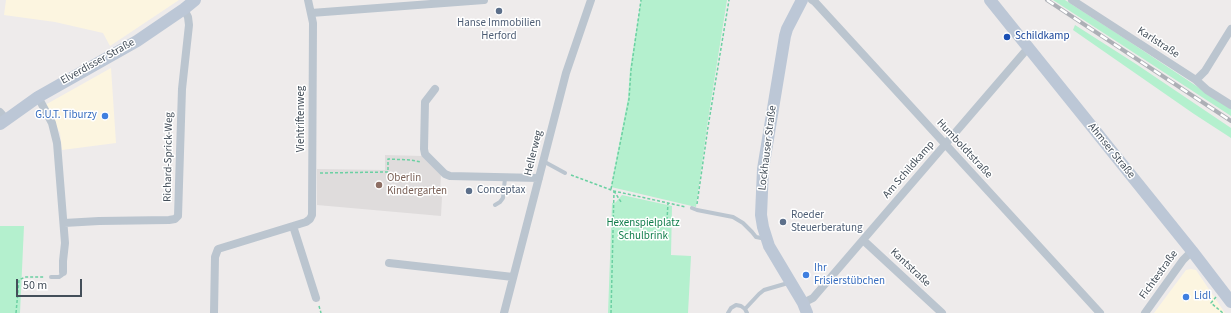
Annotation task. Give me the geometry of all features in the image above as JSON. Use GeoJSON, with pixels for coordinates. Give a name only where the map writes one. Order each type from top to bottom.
{"type":"FeatureCollection","features":[{"type":"Feature","properties":{"kind":"street","name":"Elverdisser Straße"},"geometry":{"type":"LineString","coordinates":[[2,118],[137,40],[196,0]]}},
{"type":"Feature","properties":{"kind":"street","name":"Viehtriftenweg"},"geometry":{"type":"LineString","coordinates":[[214,313],[215,257],[218,249],[293,226],[310,219],[312,215],[313,23],[308,0]]}},
{"type":"Feature","properties":{"kind":"street"},"geometry":{"type":"LineString","coordinates":[[311,13],[484,0]]}},
{"type":"Feature","properties":{"kind":"street","name":"Hellerweg"},"geometry":{"type":"LineString","coordinates":[[504,313],[571,56],[591,0]]}},
{"type":"Feature","properties":{"kind":"street","name":"Lockhauser Straße"},"geometry":{"type":"LineString","coordinates":[[802,0],[785,36],[763,169],[761,215],[769,246],[790,282],[808,305]]}},
{"type":"Feature","properties":{"kind":"street","name":"Humboldtstraße"},"geometry":{"type":"LineString","coordinates":[[812,0],[1100,313]]}},
{"type":"Feature","properties":{"kind":"street","name":"Ahmser Straße"},"geometry":{"type":"LineString","coordinates":[[990,0],[1192,251],[1227,309]]}},
{"type":"Feature","properties":{"kind":"street","name":"Karlstraße"},"geometry":{"type":"LineString","coordinates":[[1072,0],[1196,80],[1207,90],[1231,105]]}},
{"type":"Feature","properties":{"kind":"street","name":"Richard-Sprick-Weg"},"geometry":{"type":"LineString","coordinates":[[64,223],[99,220],[169,220],[175,219],[178,216],[182,89],[189,25],[188,17],[184,9]]}},
{"type":"Feature","properties":{"kind":"street"},"geometry":{"type":"LineString","coordinates":[[1196,80],[1205,71],[1231,29]]}},
{"type":"Feature","properties":{"kind":"street","name":"Am Schildkamp"},"geometry":{"type":"LineString","coordinates":[[808,305],[1028,48]]}},
{"type":"Feature","properties":{"kind":"street"},"geometry":{"type":"LineString","coordinates":[[435,89],[425,102],[424,149],[425,154],[445,174],[450,176],[539,178]]}},
{"type":"Feature","properties":{"kind":"street"},"geometry":{"type":"LineString","coordinates":[[38,97],[52,123],[58,143],[65,243],[63,272]]}},
{"type":"Feature","properties":{"kind":"street"},"geometry":{"type":"LineString","coordinates":[[293,226],[316,298]]}},
{"type":"Feature","properties":{"kind":"street","name":"Kantstraße"},"geometry":{"type":"LineString","coordinates":[[863,240],[942,313]]}},
{"type":"Feature","properties":{"kind":"street","name":"Fichtestraße"},"geometry":{"type":"LineString","coordinates":[[1145,313],[1183,260],[1192,251]]}},
{"type":"Feature","properties":{"kind":"street"},"geometry":{"type":"LineString","coordinates":[[389,263],[513,277]]}},
{"type":"Feature","properties":{"kind":"lane"},"geometry":{"type":"LineString","coordinates":[[543,161],[565,173]]}},
{"type":"Feature","properties":{"kind":"lane"},"geometry":{"type":"LineString","coordinates":[[495,205],[503,198],[505,177]]}},
{"type":"Feature","properties":{"kind":"lane"},"geometry":{"type":"LineString","coordinates":[[694,209],[733,217],[743,223],[756,237],[766,239]]}},
{"type":"Feature","properties":{"kind":"lane"},"geometry":{"type":"LineString","coordinates":[[51,277],[59,277],[63,272]]}},
{"type":"Feature","properties":{"kind":"lane"},"geometry":{"type":"LineString","coordinates":[[728,313],[731,308],[736,305],[741,306],[746,311],[758,294],[764,290],[790,282]]}},
{"type":"Feature","properties":{"kind":"path"},"geometry":{"type":"LineString","coordinates":[[611,189],[629,99],[631,70],[641,0]]}},
{"type":"Feature","properties":{"kind":"path"},"geometry":{"type":"LineString","coordinates":[[565,173],[614,190],[694,209],[729,0]]}},
{"type":"Feature","properties":{"kind":"path"},"geometry":{"type":"LineString","coordinates":[[313,173],[388,172],[388,159],[411,160],[435,164]]}},
{"type":"Feature","properties":{"kind":"path"},"geometry":{"type":"LineString","coordinates":[[614,190],[621,202]]}},
{"type":"Feature","properties":{"kind":"path"},"geometry":{"type":"LineString","coordinates":[[611,313],[614,190]]}},
{"type":"Feature","properties":{"kind":"path"},"geometry":{"type":"LineString","coordinates":[[667,220],[668,203]]}},
{"type":"Feature","properties":{"kind":"path"},"geometry":{"type":"LineString","coordinates":[[16,313],[19,280],[25,277],[51,277]]}},
{"type":"Feature","properties":{"kind":"shaded area"},"geometry":{"type":"Polygon","coordinates":[[[6,0],[179,0],[110,46],[103,33],[55,22],[4,15],[6,0]]]}},
{"type":"Feature","properties":{"kind":"shaded area"},"geometry":{"type":"Polygon","coordinates":[[[111,68],[116,143],[62,150],[60,133],[45,105],[111,68]]]}},
{"type":"Feature","properties":{"kind":"shaded area","name":"Oberlin Kindergarten"},"geometry":{"type":"Polygon","coordinates":[[[385,155],[422,156],[441,173],[441,216],[317,205],[317,169],[385,170],[385,155]]]}},
{"type":"Feature","properties":{"kind":"shaded area"},"geometry":{"type":"Polygon","coordinates":[[[1186,270],[1196,270],[1225,313],[1154,313],[1186,270]]]}},
{"type":"Feature","properties":{"kind":"green space"},"geometry":{"type":"Polygon","coordinates":[[[641,0],[727,0],[696,207],[611,187],[628,98],[630,69],[641,0]]]}},
{"type":"Feature","properties":{"kind":"green space"},"geometry":{"type":"Polygon","coordinates":[[[1053,0],[1065,0],[1124,38],[1231,109],[1231,116],[1053,0]]]}},
{"type":"Feature","properties":{"kind":"green space"},"geometry":{"type":"Polygon","coordinates":[[[1075,25],[1231,128],[1231,138],[1073,30],[1075,25]]]}},
{"type":"Feature","properties":{"kind":"green space","name":"Hexenspielplatz Schulbrink"},"geometry":{"type":"Polygon","coordinates":[[[622,195],[672,206],[671,255],[691,256],[688,313],[608,313],[612,203],[615,203],[622,195]]]}},
{"type":"Feature","properties":{"kind":"green space"},"geometry":{"type":"Polygon","coordinates":[[[0,226],[24,226],[20,313],[0,313],[0,226]]]}},
{"type":"Feature","properties":{"kind":"railway"},"geometry":{"type":"LineString","coordinates":[[1047,0],[1231,121]]}},
{"type":"Feature","properties":{"kind":"place","name":"Hanse Immobilien Herford"},"geometry":{"type":"Point","coordinates":[499,11]}},
{"type":"Feature","properties":{"kind":"place","name":"Schildkamp"},"geometry":{"type":"Point","coordinates":[1007,37]}},
{"type":"Feature","properties":{"kind":"place","name":"G.U.T. Tiburzy"},"geometry":{"type":"Point","coordinates":[105,116]}},
{"type":"Feature","properties":{"kind":"place","name":"Oberlin Kindergarten"},"geometry":{"type":"Point","coordinates":[379,185]}},
{"type":"Feature","properties":{"kind":"place","name":"Conceptax"},"geometry":{"type":"Point","coordinates":[469,191]}},
{"type":"Feature","properties":{"kind":"place","name":"Roeder Steuerberatung"},"geometry":{"type":"Point","coordinates":[783,222]}},
{"type":"Feature","properties":{"kind":"place","name":"Ihr Frisierstübchen"},"geometry":{"type":"Point","coordinates":[806,275]}},
{"type":"Feature","properties":{"kind":"place","name":"Lidl"},"geometry":{"type":"Point","coordinates":[1186,297]}}]}
